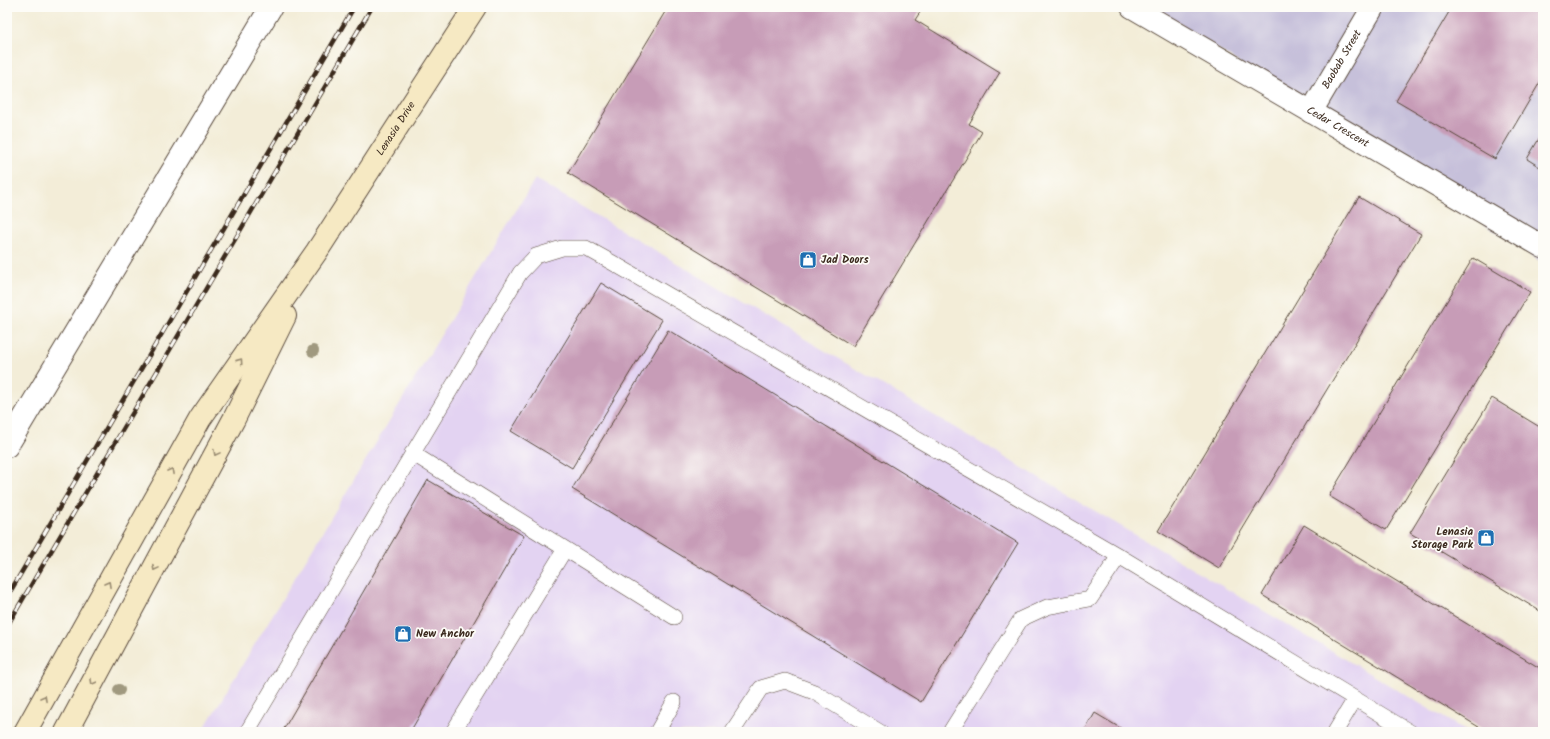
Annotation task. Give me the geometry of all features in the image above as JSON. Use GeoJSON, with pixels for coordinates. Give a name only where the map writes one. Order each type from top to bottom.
{"type":"FeatureCollection","features":[{"type":"Feature","properties":{"kind":"main road","name":"Lenasia Drive"},"geometry":{"type":"LineString","coordinates":[[317,251],[475,7]]}},
{"type":"Feature","properties":{"kind":"main road"},"geometry":{"type":"LineString","coordinates":[[25,732],[200,419],[317,251]]}},
{"type":"Feature","properties":{"kind":"main road"},"geometry":{"type":"LineString","coordinates":[[66,732],[234,419],[317,251]]}},
{"type":"Feature","properties":{"kind":"street"},"geometry":{"type":"LineString","coordinates":[[7,446],[271,7]]}},
{"type":"Feature","properties":{"kind":"street","name":"Cedar Crescent"},"geometry":{"type":"LineString","coordinates":[[1132,7],[1543,247]]}},
{"type":"Feature","properties":{"kind":"street","name":"Baobab Street"},"geometry":{"type":"LineString","coordinates":[[1311,112],[1373,7]]}},
{"type":"Feature","properties":{"kind":"lane"},"geometry":{"type":"LineString","coordinates":[[247,732],[520,273],[536,256],[562,248],[586,248],[1119,556],[1410,732]]}},
{"type":"Feature","properties":{"kind":"lane"},"geometry":{"type":"LineString","coordinates":[[412,453],[674,617]]}},
{"type":"Feature","properties":{"kind":"lane"},"geometry":{"type":"LineString","coordinates":[[453,732],[565,549]]}},
{"type":"Feature","properties":{"kind":"lane"},"geometry":{"type":"LineString","coordinates":[[950,732],[1021,619],[1047,607],[1090,599],[1119,556]]}},
{"type":"Feature","properties":{"kind":"lane"},"geometry":{"type":"LineString","coordinates":[[732,732],[761,688],[785,681],[814,692],[880,732]]}},
{"type":"Feature","properties":{"kind":"lane"},"geometry":{"type":"LineString","coordinates":[[1335,732],[1355,699]]}},
{"type":"Feature","properties":{"kind":"lane"},"geometry":{"type":"LineString","coordinates":[[657,732],[674,702]]}},
{"type":"Feature","properties":{"kind":"shaded area"},"geometry":{"type":"Polygon","coordinates":[[[1154,7],[1543,7],[1543,263],[1154,7]]]}},
{"type":"Feature","properties":{"kind":"shaded area"},"geometry":{"type":"Polygon","coordinates":[[[535,179],[1468,732],[202,732],[535,179]]]}},
{"type":"Feature","properties":{"kind":"building","name":"Jad Doors"},"geometry":{"type":"Polygon","coordinates":[[[668,7],[918,7],[922,9],[915,20],[1000,72],[969,124],[982,132],[853,346],[568,173],[668,7]]]}},
{"type":"Feature","properties":{"kind":"building"},"geometry":{"type":"Polygon","coordinates":[[[1452,7],[1543,7],[1543,77],[1495,159],[1396,101],[1452,7]]]}},
{"type":"Feature","properties":{"kind":"building"},"geometry":{"type":"Polygon","coordinates":[[[1543,132],[1543,169],[1527,159],[1543,132]]]}},
{"type":"Feature","properties":{"kind":"building"},"geometry":{"type":"Polygon","coordinates":[[[1359,197],[1421,234],[1219,568],[1158,531],[1359,197]]]}},
{"type":"Feature","properties":{"kind":"building"},"geometry":{"type":"Polygon","coordinates":[[[1473,258],[1530,292],[1386,530],[1329,496],[1473,258]]]}},
{"type":"Feature","properties":{"kind":"building"},"geometry":{"type":"Polygon","coordinates":[[[601,283],[662,320],[572,468],[511,431],[601,283]]]}},
{"type":"Feature","properties":{"kind":"building"},"geometry":{"type":"Polygon","coordinates":[[[668,330],[1018,543],[921,702],[572,489],[668,330]]]}},
{"type":"Feature","properties":{"kind":"building"},"geometry":{"type":"Polygon","coordinates":[[[1492,398],[1543,429],[1543,606],[1540,611],[1410,533],[1492,398]]]}},
{"type":"Feature","properties":{"kind":"building","name":"New Anchor"},"geometry":{"type":"Polygon","coordinates":[[[428,480],[524,536],[410,732],[282,732],[428,480]]]}},
{"type":"Feature","properties":{"kind":"building"},"geometry":{"type":"Polygon","coordinates":[[[1304,525],[1543,670],[1543,732],[1487,732],[1262,595],[1304,525]]]}},
{"type":"Feature","properties":{"kind":"building"},"geometry":{"type":"Polygon","coordinates":[[[1095,713],[1127,732],[1084,732],[1095,713]]]}},
{"type":"Feature","properties":{"kind":"railway"},"geometry":{"type":"LineString","coordinates":[[7,597],[354,7]]}},
{"type":"Feature","properties":{"kind":"railway"},"geometry":{"type":"LineString","coordinates":[[7,626],[372,7]]}},
{"type":"Feature","properties":{"kind":"place","name":"Jad Doors"},"geometry":{"type":"Point","coordinates":[808,260]}},
{"type":"Feature","properties":{"kind":"place","name":"Lenasia Storage Park"},"geometry":{"type":"Point","coordinates":[1486,538]}},
{"type":"Feature","properties":{"kind":"place","name":"New Anchor"},"geometry":{"type":"Point","coordinates":[403,634]}}]}
